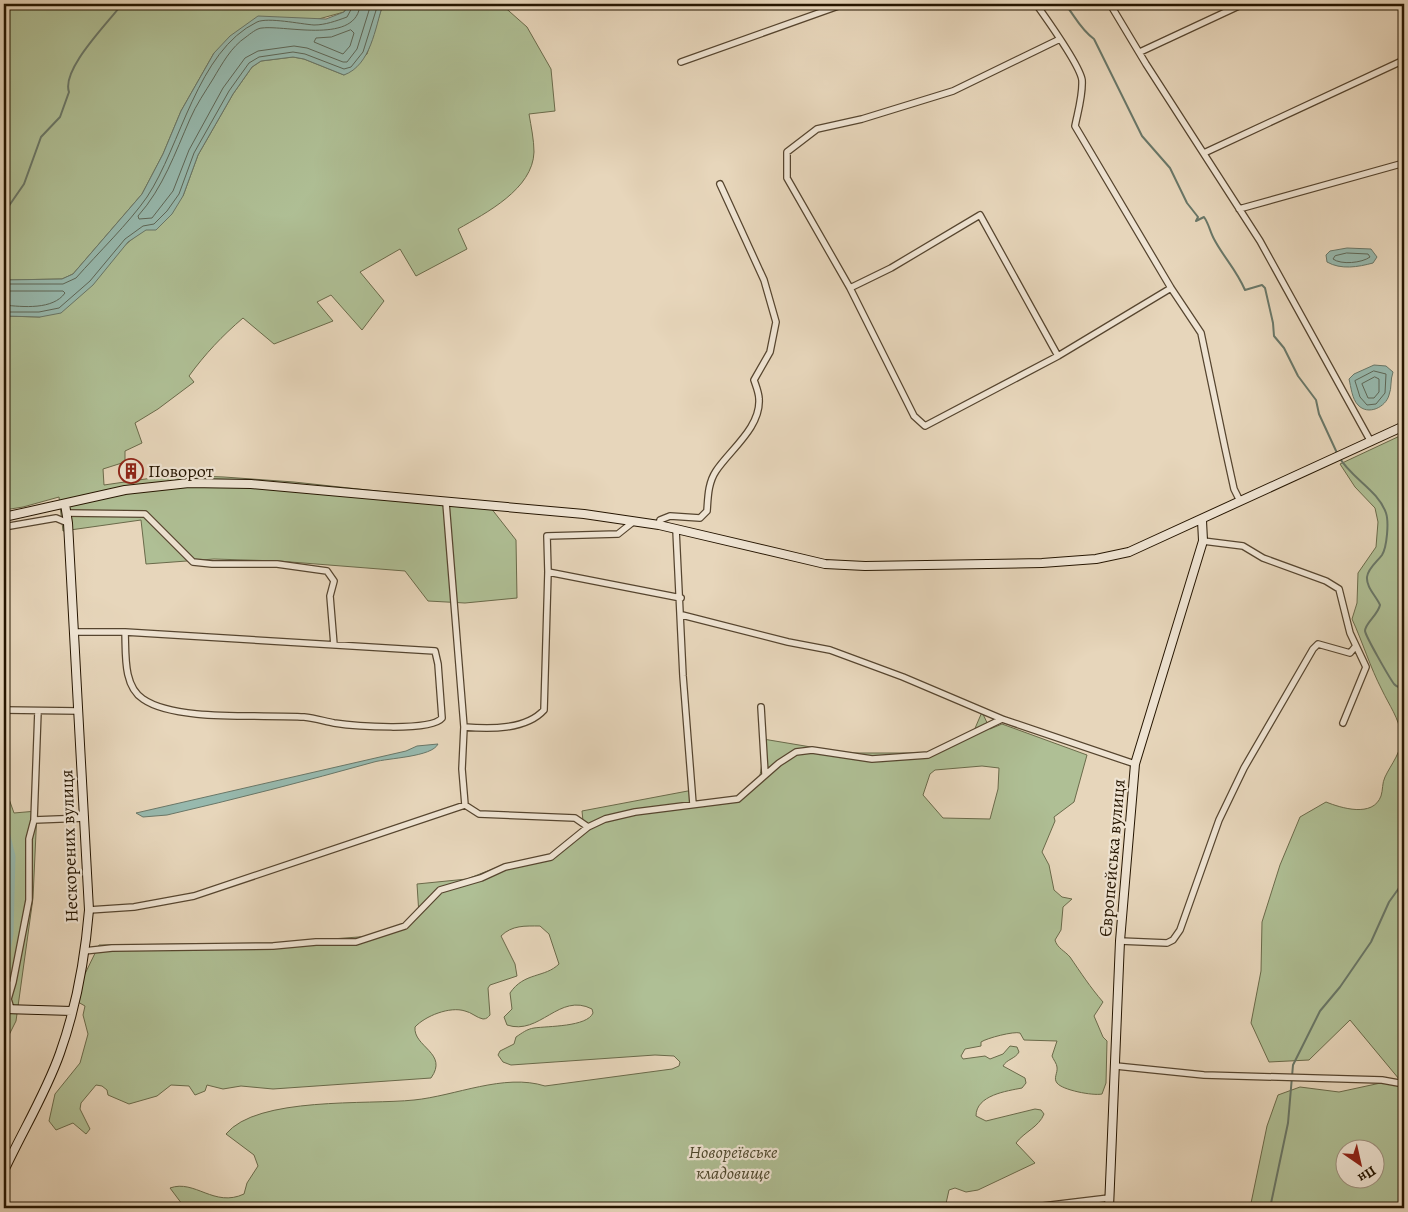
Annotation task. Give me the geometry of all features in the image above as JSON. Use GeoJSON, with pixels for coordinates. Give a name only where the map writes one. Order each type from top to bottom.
{"type":"FeatureCollection","features":[{"type":"Feature","properties":{"kind":"street"},"geometry":{"type":"LineString","coordinates":[[681,62],[844,4]]}},
{"type":"Feature","properties":{"kind":"street"},"geometry":{"type":"LineString","coordinates":[[1036,4],[1060,39],[1082,78],[1081,98],[1075,126],[1171,288],[1201,333],[1229,464],[1240,502]]}},
{"type":"Feature","properties":{"kind":"street"},"geometry":{"type":"LineString","coordinates":[[1110,4],[1294,300],[1371,442]]}},
{"type":"Feature","properties":{"kind":"street"},"geometry":{"type":"LineString","coordinates":[[1140,52],[1243,4]]}},
{"type":"Feature","properties":{"kind":"street"},"geometry":{"type":"LineString","coordinates":[[1060,39],[953,91],[862,119],[817,129],[787,152],[787,178],[850,288],[910,410],[925,426],[1058,356],[1171,288]]}},
{"type":"Feature","properties":{"kind":"street"},"geometry":{"type":"LineString","coordinates":[[1204,154],[1404,60]]}},
{"type":"Feature","properties":{"kind":"street"},"geometry":{"type":"LineString","coordinates":[[1239,209],[1404,163]]}},
{"type":"Feature","properties":{"kind":"street"},"geometry":{"type":"LineString","coordinates":[[659,525],[660,520],[670,516],[700,518],[707,512],[708,490],[716,471],[736,449],[755,416],[760,399],[754,380],[770,352],[776,322],[764,280],[720,184]]}},
{"type":"Feature","properties":{"kind":"street"},"geometry":{"type":"LineString","coordinates":[[850,288],[891,268],[980,215],[1058,356]]}},
{"type":"Feature","properties":{"kind":"street"},"geometry":{"type":"LineString","coordinates":[[4,517],[125,490],[189,483],[251,484],[584,514],[659,525],[825,564],[865,566],[1003,564],[1096,559],[1129,552],[1331,462],[1404,426]]}},
{"type":"Feature","properties":{"kind":"street"},"geometry":{"type":"LineString","coordinates":[[446,503],[464,727],[462,769],[465,805]]}},
{"type":"Feature","properties":{"kind":"street","name":"Нескорених вулиця"},"geometry":{"type":"LineString","coordinates":[[4,1171],[59,1055],[72,1011],[84,951],[89,910],[75,632],[68,523],[65,504]]}},
{"type":"Feature","properties":{"kind":"street"},"geometry":{"type":"LineString","coordinates":[[67,513],[145,514],[193,562],[212,564],[277,564],[327,571],[334,581],[330,596],[334,645]]}},
{"type":"Feature","properties":{"kind":"street"},"geometry":{"type":"LineString","coordinates":[[4,527],[56,518],[68,523]]}},
{"type":"Feature","properties":{"kind":"street","name":"Європейська вулиця"},"geometry":{"type":"LineString","coordinates":[[1109,1208],[1120,942],[1135,764],[1203,541],[1202,520]]}},
{"type":"Feature","properties":{"kind":"street"},"geometry":{"type":"LineString","coordinates":[[464,727],[514,726],[537,718],[544,710],[548,572],[546,536],[618,534],[633,522]]}},
{"type":"Feature","properties":{"kind":"street"},"geometry":{"type":"LineString","coordinates":[[676,530],[682,615],[683,676],[693,804]]}},
{"type":"Feature","properties":{"kind":"street"},"geometry":{"type":"LineString","coordinates":[[1203,541],[1243,546],[1263,558],[1326,581],[1339,589],[1355,648],[1364,659],[1366,667],[1342,723]]}},
{"type":"Feature","properties":{"kind":"street"},"geometry":{"type":"LineString","coordinates":[[548,572],[681,598]]}},
{"type":"Feature","properties":{"kind":"street"},"geometry":{"type":"LineString","coordinates":[[682,615],[788,642],[830,650],[903,677],[1002,719],[1135,764]]}},
{"type":"Feature","properties":{"kind":"street"},"geometry":{"type":"LineString","coordinates":[[75,632],[125,632],[434,651],[438,664],[442,718],[433,724],[379,727],[334,723],[306,717],[219,715],[177,711],[144,700],[134,691],[126,659],[125,632]]}},
{"type":"Feature","properties":{"kind":"street"},"geometry":{"type":"LineString","coordinates":[[1120,942],[1168,943],[1173,940],[1180,930],[1219,820],[1244,768],[1313,649],[1318,644],[1350,653],[1355,648]]}},
{"type":"Feature","properties":{"kind":"street"},"geometry":{"type":"LineString","coordinates":[[761,707],[765,774]]}},
{"type":"Feature","properties":{"kind":"street"},"geometry":{"type":"LineString","coordinates":[[4,710],[79,711]]}},
{"type":"Feature","properties":{"kind":"street"},"geometry":{"type":"LineString","coordinates":[[38,711],[34,820],[29,839],[29,900],[7,1009],[72,1011]]}},
{"type":"Feature","properties":{"kind":"street"},"geometry":{"type":"LineString","coordinates":[[84,951],[112,948],[264,946],[316,942],[356,942],[405,926],[440,890],[481,878],[505,867],[551,857],[588,827],[605,819],[635,812],[738,799],[746,794],[765,774],[796,752],[812,750],[872,759],[928,755],[1002,719]]}},
{"type":"Feature","properties":{"kind":"street"},"geometry":{"type":"LineString","coordinates":[[465,805],[478,814],[575,818],[588,827]]}},
{"type":"Feature","properties":{"kind":"street"},"geometry":{"type":"LineString","coordinates":[[89,910],[134,907],[194,896],[465,805]]}},
{"type":"Feature","properties":{"kind":"street"},"geometry":{"type":"LineString","coordinates":[[34,820],[84,818]]}},
{"type":"Feature","properties":{"kind":"street"},"geometry":{"type":"LineString","coordinates":[[1116,1066],[1204,1075],[1382,1080],[1404,1084]]}},
{"type":"Feature","properties":{"kind":"street"},"geometry":{"type":"LineString","coordinates":[[1026,1208],[1109,1198]]}},
{"type":"Feature","properties":{"kind":"green space"},"geometry":{"type":"Polygon","coordinates":[[[4,4],[350,4],[344,12],[214,53],[181,111],[163,154],[142,194],[73,274],[62,279],[4,280],[4,4]]]}},
{"type":"Feature","properties":{"kind":"green space"},"geometry":{"type":"Polygon","coordinates":[[[383,4],[501,4],[527,27],[551,69],[555,111],[529,114],[534,152],[532,165],[526,177],[506,198],[458,229],[467,249],[416,276],[400,249],[360,272],[384,301],[362,330],[331,295],[317,302],[333,321],[274,344],[243,318],[214,346],[195,368],[189,376],[194,382],[158,409],[135,423],[142,443],[125,451],[125,462],[103,469],[104,485],[173,475],[224,477],[294,482],[487,503],[516,540],[517,598],[465,603],[428,601],[405,571],[278,561],[214,559],[146,564],[141,520],[63,531],[59,497],[4,510],[4,316],[40,317],[183,196],[198,155],[233,94],[252,67],[261,61],[293,57],[304,59],[344,75],[367,54],[383,4]]]}},
{"type":"Feature","properties":{"kind":"green space"},"geometry":{"type":"Polygon","coordinates":[[[1404,434],[1404,1208],[1250,1208],[1267,1126],[1278,1095],[1300,1087],[1339,1092],[1399,1079],[1350,1020],[1309,1060],[1269,1062],[1251,1023],[1261,971],[1262,922],[1280,865],[1300,817],[1326,802],[1356,810],[1371,807],[1377,803],[1381,796],[1384,779],[1398,752],[1401,741],[1396,717],[1374,673],[1352,619],[1357,603],[1358,573],[1376,547],[1378,522],[1375,508],[1355,487],[1340,464],[1404,434]]]}},
{"type":"Feature","properties":{"kind":"green space","name":"Новореївське кладовище"},"geometry":{"type":"Polygon","coordinates":[[[982,712],[990,729],[1002,724],[1087,755],[1074,802],[1054,817],[1055,821],[1042,852],[1049,865],[1054,890],[1062,897],[1072,899],[1063,907],[1061,930],[1055,940],[1056,943],[1070,957],[1103,1002],[1094,1016],[1103,1037],[1107,1041],[1106,1083],[1102,1094],[1085,1093],[1060,1086],[1055,1079],[1057,1066],[1052,1056],[1057,1041],[1024,1040],[1020,1033],[1012,1033],[984,1040],[981,1042],[981,1046],[965,1049],[961,1056],[963,1059],[985,1056],[990,1059],[1003,1054],[1010,1046],[1017,1047],[1019,1052],[1003,1066],[1025,1078],[1026,1083],[1022,1088],[993,1095],[981,1103],[977,1109],[976,1116],[986,1121],[1035,1109],[1041,1110],[1044,1114],[1042,1119],[1016,1143],[1035,1163],[978,1190],[966,1192],[955,1188],[949,1190],[945,1208],[223,1208],[222,1205],[219,1208],[185,1208],[170,1188],[188,1187],[223,1198],[244,1194],[247,1183],[258,1166],[254,1155],[226,1134],[241,1122],[262,1113],[314,1105],[414,1100],[513,1082],[545,1086],[672,1069],[679,1066],[680,1062],[674,1056],[655,1055],[511,1065],[503,1062],[498,1055],[500,1051],[514,1044],[516,1037],[525,1031],[583,1021],[593,1013],[592,1009],[580,1005],[569,1006],[559,1009],[530,1025],[519,1027],[507,1025],[504,1017],[512,1009],[510,993],[516,986],[528,978],[559,964],[549,934],[540,926],[514,928],[501,936],[515,964],[517,976],[490,985],[488,988],[490,1015],[486,1019],[467,1012],[452,1010],[431,1016],[415,1027],[419,1040],[436,1062],[431,1078],[273,1089],[241,1086],[223,1089],[207,1085],[205,1091],[195,1095],[189,1086],[171,1085],[157,1096],[129,1104],[108,1095],[107,1090],[102,1086],[96,1085],[81,1103],[80,1109],[90,1129],[86,1134],[73,1123],[56,1130],[49,1121],[55,1094],[80,1063],[88,1034],[83,1015],[85,1006],[78,1002],[82,980],[99,945],[277,943],[372,936],[398,929],[419,915],[417,884],[467,879],[503,865],[551,856],[584,831],[582,811],[693,790],[695,801],[730,799],[750,792],[756,786],[760,775],[763,739],[847,753],[935,753],[973,733],[982,712]],[[982,766],[935,770],[930,774],[923,795],[943,818],[990,819],[998,789],[999,768],[982,766]]]}},
{"type":"Feature","properties":{"kind":"green space"},"geometry":{"type":"Polygon","coordinates":[[[4,785],[14,813],[37,811],[33,898],[16,1021],[4,1045],[4,785]]]}},
{"type":"Feature","properties":{"kind":"water"},"geometry":{"type":"Polygon","coordinates":[[[350,4],[383,4],[371,45],[360,63],[353,70],[344,75],[304,59],[293,57],[261,61],[252,67],[233,94],[198,155],[183,196],[172,214],[156,230],[146,230],[128,242],[93,285],[61,313],[40,317],[4,316],[4,280],[62,279],[73,274],[142,194],[163,154],[181,111],[214,53],[230,36],[258,16],[326,19],[344,12],[350,4]]]}},
{"type":"Feature","properties":{"kind":"water"},"geometry":{"type":"Polygon","coordinates":[[[1347,248],[1371,249],[1377,257],[1373,263],[1356,267],[1332,265],[1327,262],[1326,255],[1330,251],[1347,248]]]}},
{"type":"Feature","properties":{"kind":"water"},"geometry":{"type":"Polygon","coordinates":[[[1374,365],[1386,366],[1393,372],[1387,399],[1376,409],[1367,410],[1358,405],[1354,400],[1349,379],[1354,374],[1374,365]]]}},
{"type":"Feature","properties":{"kind":"water"},"geometry":{"type":"Polygon","coordinates":[[[438,744],[427,752],[374,762],[271,790],[167,815],[143,817],[136,813],[406,751],[417,746],[438,744]]]}},
{"type":"Feature","properties":{"kind":"waterway"},"geometry":{"type":"LineString","coordinates":[[4,213],[24,184],[41,137],[60,117],[69,92],[68,82],[72,71],[88,46],[122,4]]}},
{"type":"Feature","properties":{"kind":"waterway"},"geometry":{"type":"LineString","coordinates":[[1065,4],[1081,27],[1094,39],[1142,136],[1170,168],[1187,203],[1198,217],[1196,221],[1204,217],[1214,239],[1245,290],[1262,285],[1265,288],[1274,336],[1284,348],[1298,376],[1316,400],[1319,414],[1337,453]]}},
{"type":"Feature","properties":{"kind":"waterway"},"geometry":{"type":"LineString","coordinates":[[1339,457],[1377,498],[1386,513],[1387,528],[1384,551],[1371,568],[1367,577],[1370,588],[1380,605],[1365,631],[1373,649],[1394,684],[1404,689]]}},
{"type":"Feature","properties":{"kind":"waterway"},"geometry":{"type":"LineString","coordinates":[[4,824],[12,856],[10,934],[4,967]]}},
{"type":"Feature","properties":{"kind":"waterway"},"geometry":{"type":"LineString","coordinates":[[1270,1208],[1288,1123],[1293,1065],[1320,1011],[1340,987],[1371,942],[1389,902],[1404,881]]}},
{"type":"Feature","properties":{"kind":"place","name":"Поворот"},"geometry":{"type":"Point","coordinates":[131,471]}}]}
